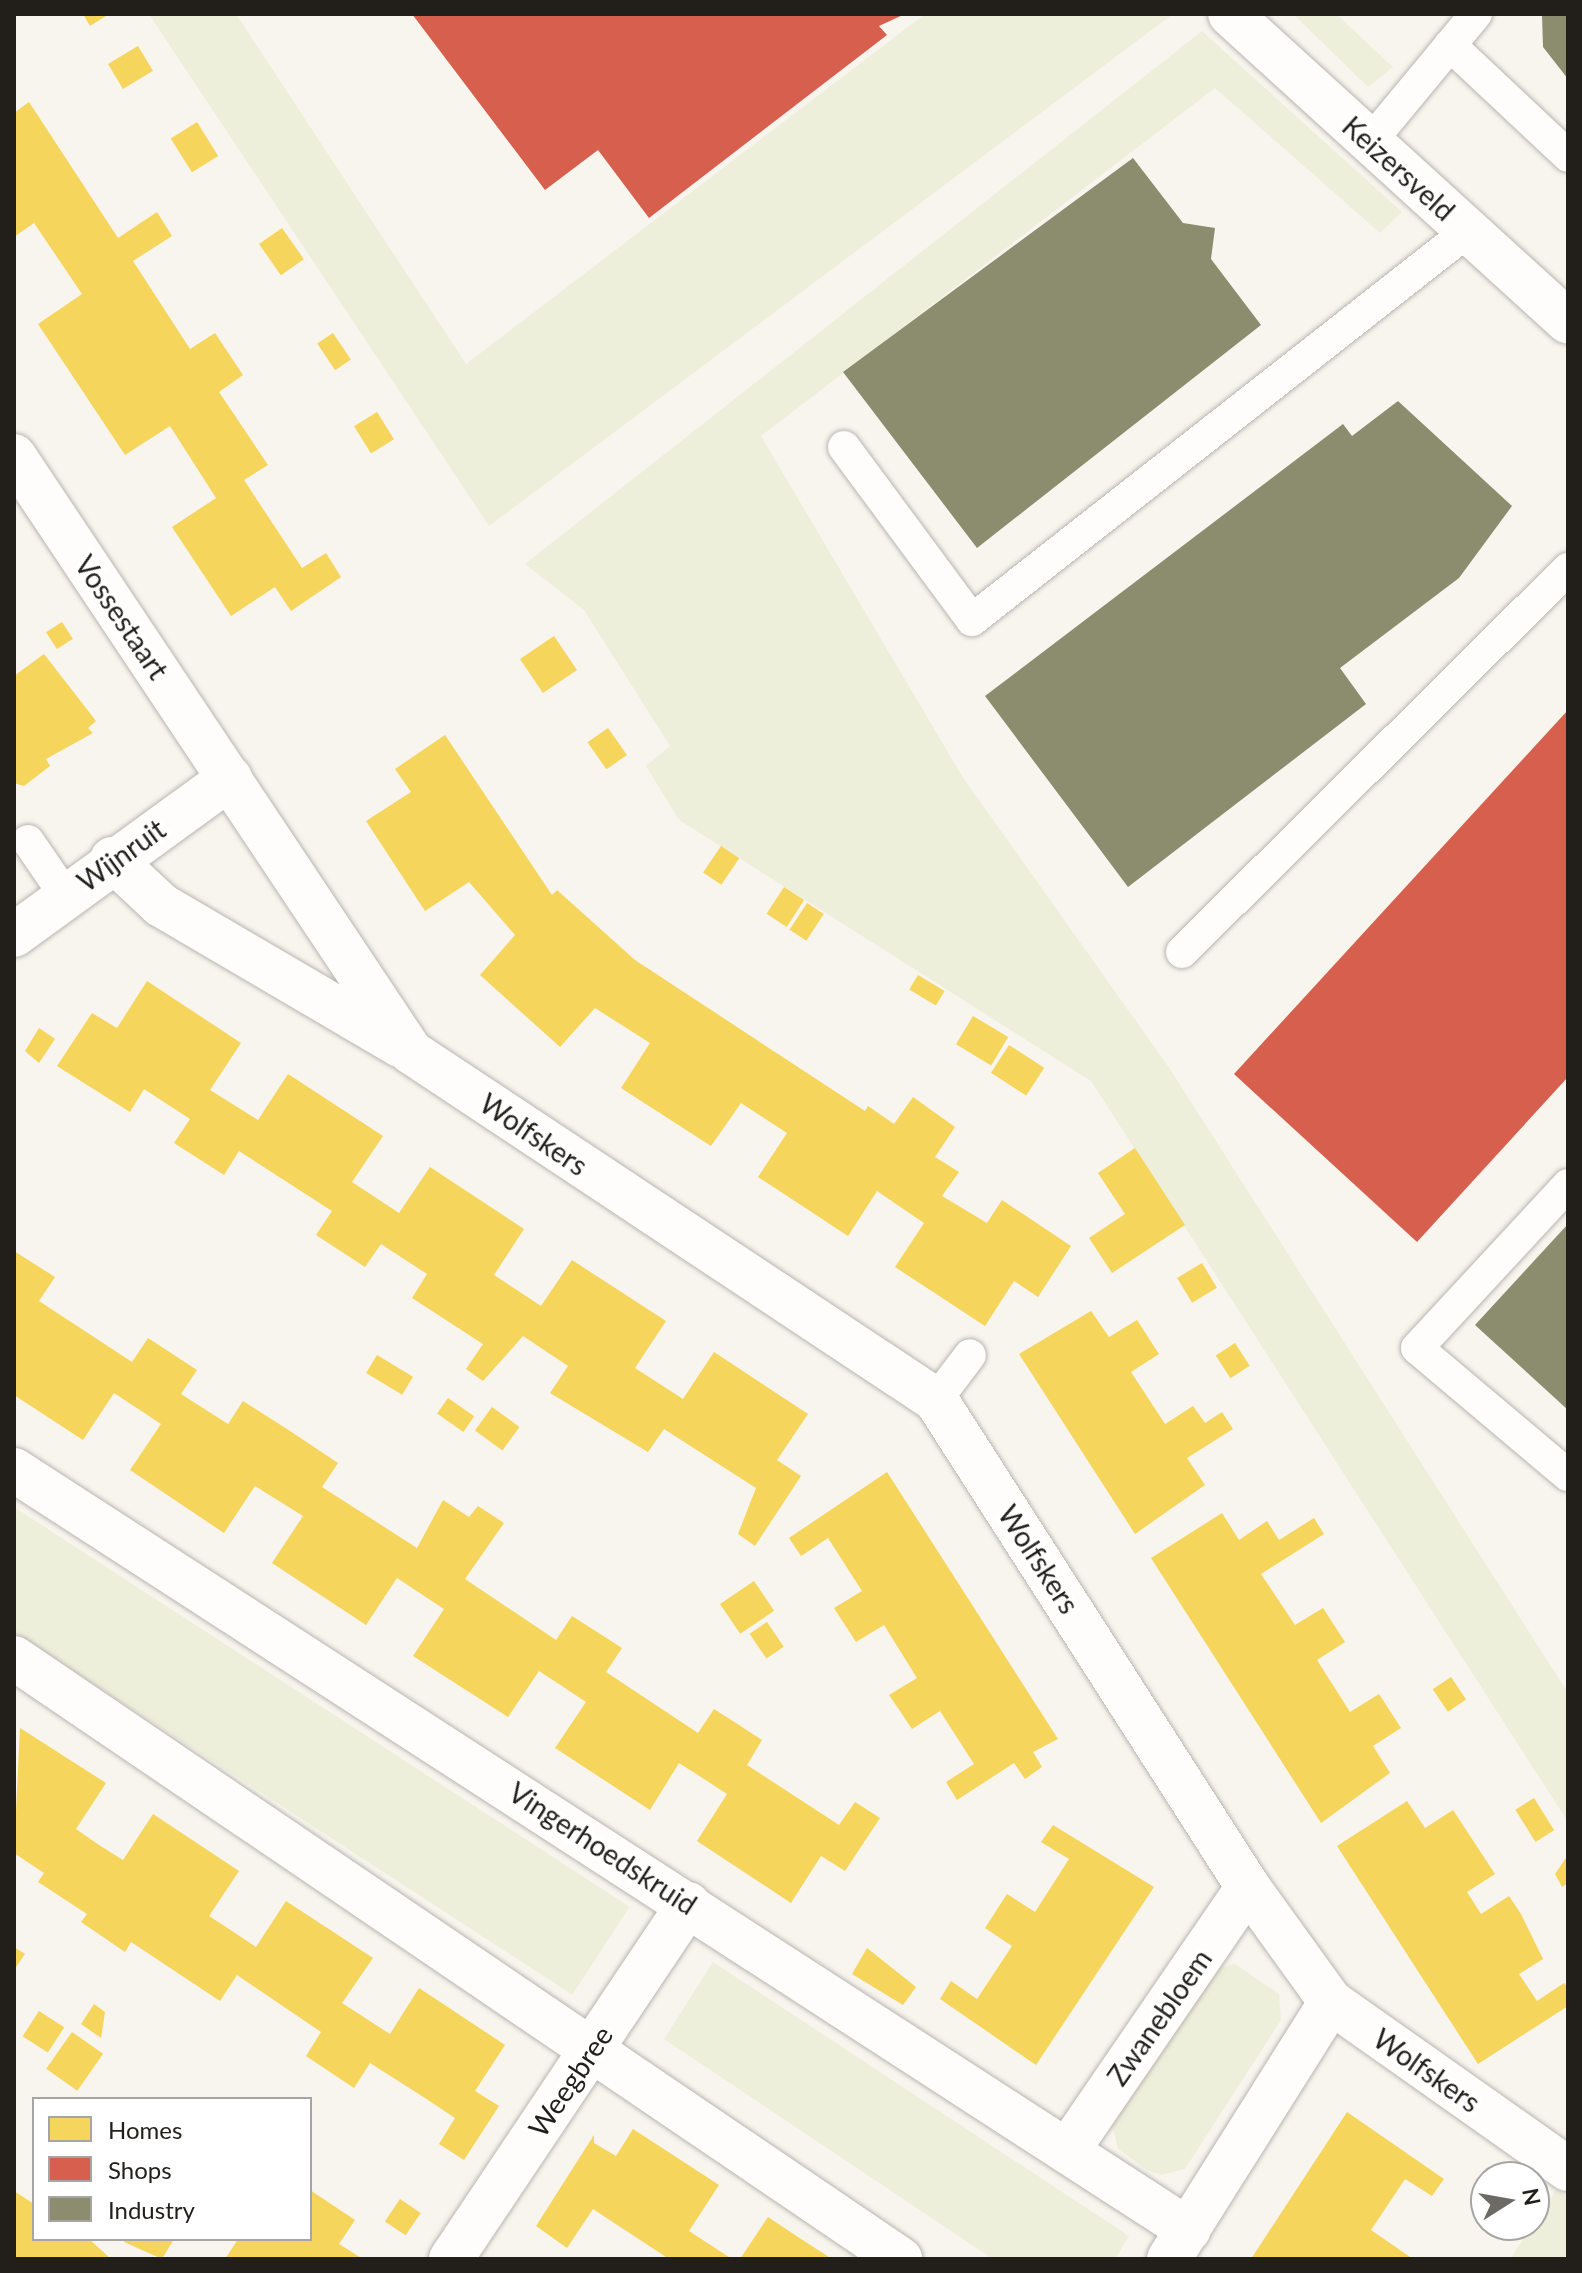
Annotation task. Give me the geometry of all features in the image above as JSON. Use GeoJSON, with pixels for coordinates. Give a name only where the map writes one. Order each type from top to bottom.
{"type":"FeatureCollection","features":[{"type":"Feature","properties":{"kind":"street","name":"Keizersveld"},"geometry":{"type":"LineString","coordinates":[[1230,14],[1568,322]]}},
{"type":"Feature","properties":{"kind":"street","name":"Vossestaart"},"geometry":{"type":"LineString","coordinates":[[14,456],[230,778]]}},
{"type":"Feature","properties":{"kind":"street","name":"Wijnruit"},"geometry":{"type":"LineString","coordinates":[[14,935],[112,859],[230,778]]}},
{"type":"Feature","properties":{"kind":"street","name":"Wolfskers"},"geometry":{"type":"LineString","coordinates":[[230,778],[411,1052]]}},
{"type":"Feature","properties":{"kind":"street","name":"Wolfskers"},"geometry":{"type":"LineString","coordinates":[[112,859],[161,905],[411,1052],[936,1400],[1248,1887],[1331,2002],[1568,2169]]}},
{"type":"Feature","properties":{"kind":"street","name":"Vingerhoedskruid"},"geometry":{"type":"LineString","coordinates":[[14,1470],[1070,2147],[1179,2244]]}},
{"type":"Feature","properties":{"kind":"street"},"geometry":{"type":"LineString","coordinates":[[14,1658],[589,2052],[900,2259]]}},
{"type":"Feature","properties":{"kind":"street","name":"Zwanebloem"},"geometry":{"type":"LineString","coordinates":[[1070,2147],[1248,1887]]}},
{"type":"Feature","properties":{"kind":"street","name":"Weegbree"},"geometry":{"type":"LineString","coordinates":[[451,2259],[689,1904]]}},
{"type":"Feature","properties":{"kind":"street"},"geometry":{"type":"LineString","coordinates":[[1179,2244],[1331,2002]]}},
{"type":"Feature","properties":{"kind":"lane"},"geometry":{"type":"LineString","coordinates":[[1370,142],[1476,14]]}},
{"type":"Feature","properties":{"kind":"lane"},"geometry":{"type":"LineString","coordinates":[[1450,45],[1568,156]]}},
{"type":"Feature","properties":{"kind":"lane"},"geometry":{"type":"LineString","coordinates":[[844,447],[972,620],[1468,231]]}},
{"type":"Feature","properties":{"kind":"lane"},"geometry":{"type":"LineString","coordinates":[[1182,952],[1568,569]]}},
{"type":"Feature","properties":{"kind":"lane"},"geometry":{"type":"LineString","coordinates":[[28,841],[65,895]]}},
{"type":"Feature","properties":{"kind":"lane"},"geometry":{"type":"LineString","coordinates":[[1568,1185],[1417,1348],[1568,1475]]}},
{"type":"Feature","properties":{"kind":"lane"},"geometry":{"type":"LineString","coordinates":[[936,1400],[970,1355]]}},
{"type":"Feature","properties":{"kind":"green space"},"geometry":{"type":"Polygon","coordinates":[[[149,14],[236,14],[466,364],[925,14],[1173,14],[489,526],[149,14]]]}},
{"type":"Feature","properties":{"kind":"green space"},"geometry":{"type":"Polygon","coordinates":[[[1293,14],[1336,14],[1393,67],[1368,87],[1293,14]]]}},
{"type":"Feature","properties":{"kind":"green space"},"geometry":{"type":"Polygon","coordinates":[[[1202,31],[1402,212],[1380,233],[1215,88],[761,436],[962,776],[1170,1069],[1568,1693],[1568,1822],[1091,1081],[679,820],[646,766],[670,746],[584,610],[525,564],[1202,31]]]}},
{"type":"Feature","properties":{"kind":"green space"},"geometry":{"type":"Polygon","coordinates":[[[14,1507],[630,1907],[572,1995],[14,1632],[14,1507]]]}},
{"type":"Feature","properties":{"kind":"green space"},"geometry":{"type":"Polygon","coordinates":[[[713,1962],[1129,2236],[1115,2259],[993,2259],[664,2039],[713,1962]]]}},
{"type":"Feature","properties":{"kind":"green space"},"geometry":{"type":"Polygon","coordinates":[[[1235,1964],[1279,1994],[1281,2020],[1185,2169],[1161,2175],[1147,2170],[1118,2149],[1112,2125],[1211,1971],[1235,1964]]]}},
{"type":"Feature","properties":{"kind":"green space"},"geometry":{"type":"Polygon","coordinates":[[[1556,2190],[1568,2197],[1568,2259],[1510,2259],[1522,2241],[1550,2241],[1550,2199],[1556,2190]]]}},
{"type":"Feature","properties":{"kind":"building: Homes"},"geometry":{"type":"Polygon","coordinates":[[[83,14],[109,14],[90,26],[83,14]]]}},
{"type":"Feature","properties":{"kind":"building: Homes"},"geometry":{"type":"Polygon","coordinates":[[[138,46],[153,71],[123,89],[108,64],[138,46]]]}},
{"type":"Feature","properties":{"kind":"building: Homes"},"geometry":{"type":"Polygon","coordinates":[[[29,102],[118,238],[157,212],[172,236],[133,261],[190,349],[215,333],[243,375],[219,392],[268,465],[244,480],[302,568],[326,553],[341,577],[291,611],[275,587],[231,616],[172,527],[216,498],[170,426],[125,455],[38,324],[82,294],[34,223],[14,237],[14,113],[29,102]]]}},
{"type":"Feature","properties":{"kind":"building: Homes"},"geometry":{"type":"Polygon","coordinates":[[[197,122],[218,156],[192,172],[171,138],[197,122]]]}},
{"type":"Feature","properties":{"kind":"building: Homes"},"geometry":{"type":"Polygon","coordinates":[[[282,228],[304,259],[281,275],[259,244],[282,228]]]}},
{"type":"Feature","properties":{"kind":"building: Homes"},"geometry":{"type":"Polygon","coordinates":[[[333,333],[351,360],[335,370],[317,344],[333,333]]]}},
{"type":"Feature","properties":{"kind":"building: Homes"},"geometry":{"type":"Polygon","coordinates":[[[377,412],[394,439],[371,453],[354,426],[377,412]]]}},
{"type":"Feature","properties":{"kind":"building: Homes"},"geometry":{"type":"Polygon","coordinates":[[[62,622],[73,639],[57,649],[46,632],[62,622]]]}},
{"type":"Feature","properties":{"kind":"building: Homes"},"geometry":{"type":"Polygon","coordinates":[[[554,636],[577,670],[543,693],[520,659],[554,636]]]}},
{"type":"Feature","properties":{"kind":"building: Homes"},"geometry":{"type":"Polygon","coordinates":[[[44,654],[96,721],[88,728],[93,733],[46,759],[50,766],[24,786],[14,783],[14,676],[44,654]]]}},
{"type":"Feature","properties":{"kind":"building: Homes"},"geometry":{"type":"Polygon","coordinates":[[[608,728],[627,755],[606,769],[588,742],[608,728]]]}},
{"type":"Feature","properties":{"kind":"building: Homes"},"geometry":{"type":"Polygon","coordinates":[[[445,735],[552,895],[557,890],[635,960],[865,1111],[868,1106],[894,1124],[913,1097],[955,1127],[935,1157],[959,1172],[942,1196],[987,1223],[1002,1200],[1071,1246],[1038,1297],[1014,1281],[985,1326],[895,1267],[924,1223],[877,1191],[848,1236],[758,1177],[787,1133],[741,1103],[711,1146],[621,1088],[650,1043],[595,1008],[560,1047],[480,975],[515,935],[469,882],[425,911],[366,821],[411,792],[395,769],[445,735]]]}},
{"type":"Feature","properties":{"kind":"building: Homes"},"geometry":{"type":"Polygon","coordinates":[[[721,846],[739,858],[721,885],[703,873],[721,846]]]}},
{"type":"Feature","properties":{"kind":"building: Homes"},"geometry":{"type":"Polygon","coordinates":[[[784,887],[804,900],[787,927],[767,914],[784,887]]]}},
{"type":"Feature","properties":{"kind":"building: Homes"},"geometry":{"type":"Polygon","coordinates":[[[807,903],[824,914],[806,941],[790,930],[807,903]]]}},
{"type":"Feature","properties":{"kind":"building: Homes"},"geometry":{"type":"Polygon","coordinates":[[[918,975],[945,991],[936,1006],[909,990],[918,975]]]}},
{"type":"Feature","properties":{"kind":"building: Homes"},"geometry":{"type":"Polygon","coordinates":[[[147,981],[241,1043],[210,1090],[258,1120],[288,1074],[383,1136],[352,1182],[399,1213],[430,1167],[524,1229],[494,1275],[541,1306],[572,1260],[666,1321],[635,1368],[683,1399],[714,1352],[808,1414],[777,1460],[801,1476],[755,1546],[738,1534],[756,1488],[664,1429],[648,1452],[550,1393],[568,1366],[523,1336],[483,1381],[466,1369],[483,1344],[412,1298],[427,1274],[381,1244],[365,1267],[316,1235],[332,1211],[239,1151],[224,1175],[174,1143],[190,1119],[144,1089],[130,1112],[57,1066],[92,1013],[117,1028],[147,981]]]}},
{"type":"Feature","properties":{"kind":"building: Homes"},"geometry":{"type":"Polygon","coordinates":[[[973,1016],[1008,1037],[991,1065],[956,1044],[973,1016]]]}},
{"type":"Feature","properties":{"kind":"building: Homes"},"geometry":{"type":"Polygon","coordinates":[[[39,1028],[55,1039],[39,1063],[25,1051],[39,1028]]]}},
{"type":"Feature","properties":{"kind":"building: Homes"},"geometry":{"type":"Polygon","coordinates":[[[1009,1045],[1044,1068],[1026,1096],[991,1073],[1009,1045]]]}},
{"type":"Feature","properties":{"kind":"building: Homes"},"geometry":{"type":"Polygon","coordinates":[[[1135,1148],[1185,1225],[1112,1273],[1089,1238],[1125,1214],[1098,1173],[1135,1148]]]}},
{"type":"Feature","properties":{"kind":"building: Homes"},"geometry":{"type":"Polygon","coordinates":[[[14,1251],[55,1277],[39,1301],[132,1362],[148,1338],[197,1370],[181,1394],[228,1424],[243,1401],[290,1431],[338,1463],[322,1487],[417,1548],[443,1500],[469,1517],[478,1506],[504,1523],[465,1579],[556,1640],[572,1616],[622,1648],[606,1672],[698,1733],[714,1709],[762,1740],[747,1765],[839,1825],[855,1802],[880,1818],[845,1871],[821,1856],[791,1903],[697,1841],[727,1794],[679,1763],[650,1810],[555,1748],[586,1702],[539,1671],[508,1717],[413,1656],[444,1609],[397,1578],[366,1625],[272,1563],[303,1516],[255,1486],[224,1533],[130,1470],[161,1424],[114,1393],[83,1440],[14,1395],[14,1251]]]}},
{"type":"Feature","properties":{"kind":"building: Homes"},"geometry":{"type":"Polygon","coordinates":[[[1202,1263],[1217,1288],[1192,1303],[1177,1278],[1202,1263]]]}},
{"type":"Feature","properties":{"kind":"building: Homes"},"geometry":{"type":"Polygon","coordinates":[[[1091,1311],[1109,1337],[1137,1320],[1159,1354],[1131,1372],[1165,1424],[1193,1406],[1205,1423],[1222,1412],[1233,1429],[1187,1458],[1205,1485],[1135,1534],[1019,1354],[1091,1311]]]}},
{"type":"Feature","properties":{"kind":"building: Homes"},"geometry":{"type":"Polygon","coordinates":[[[1235,1343],[1250,1366],[1230,1378],[1216,1356],[1235,1343]]]}},
{"type":"Feature","properties":{"kind":"building: Homes"},"geometry":{"type":"Polygon","coordinates":[[[377,1355],[413,1377],[402,1395],[366,1373],[377,1355]]]}},
{"type":"Feature","properties":{"kind":"building: Homes"},"geometry":{"type":"Polygon","coordinates":[[[448,1398],[474,1416],[463,1432],[437,1414],[448,1398]]]}},
{"type":"Feature","properties":{"kind":"building: Homes"},"geometry":{"type":"Polygon","coordinates":[[[492,1407],[520,1427],[502,1450],[475,1430],[492,1407]]]}},
{"type":"Feature","properties":{"kind":"building: Homes"},"geometry":{"type":"Polygon","coordinates":[[[887,1472],[1058,1739],[1033,1752],[1042,1767],[1025,1779],[1014,1763],[957,1800],[946,1782],[974,1764],[940,1711],[912,1729],[889,1695],[917,1678],[884,1625],[856,1642],[834,1608],[862,1591],[828,1538],[801,1556],[789,1538],[887,1472]]]}},
{"type":"Feature","properties":{"kind":"building: Homes"},"geometry":{"type":"Polygon","coordinates":[[[1222,1513],[1239,1540],[1267,1521],[1279,1540],[1314,1518],[1324,1534],[1261,1574],[1295,1625],[1323,1608],[1345,1642],[1317,1660],[1350,1712],[1379,1694],[1401,1728],[1373,1746],[1390,1773],[1321,1823],[1151,1558],[1222,1513]]]}},
{"type":"Feature","properties":{"kind":"building: Homes"},"geometry":{"type":"Polygon","coordinates":[[[754,1581],[774,1611],[740,1634],[720,1604],[754,1581]]]}},
{"type":"Feature","properties":{"kind":"building: Homes"},"geometry":{"type":"Polygon","coordinates":[[[767,1622],[784,1647],[766,1659],[750,1634],[767,1622]]]}},
{"type":"Feature","properties":{"kind":"building: Homes"},"geometry":{"type":"Polygon","coordinates":[[[1451,1677],[1466,1699],[1448,1712],[1433,1689],[1451,1677]]]}},
{"type":"Feature","properties":{"kind":"building: Homes"},"geometry":{"type":"Polygon","coordinates":[[[20,1728],[106,1783],[76,1829],[99,1845],[123,1860],[153,1814],[239,1871],[209,1916],[256,1947],[286,1901],[373,1958],[342,2003],[390,2034],[419,1988],[505,2045],[475,2091],[499,2106],[464,2160],[439,2144],[455,2118],[370,2063],[354,2088],[306,2056],[321,2032],[237,1975],[220,2001],[131,1942],[125,1952],[81,1922],[87,1914],[38,1882],[44,1873],[14,1853],[20,1728]]]}},
{"type":"Feature","properties":{"kind":"building: Homes"},"geometry":{"type":"Polygon","coordinates":[[[1534,1798],[1554,1830],[1535,1842],[1515,1810],[1534,1798]]]}},
{"type":"Feature","properties":{"kind":"building: Homes"},"geometry":{"type":"Polygon","coordinates":[[[1407,1801],[1425,1828],[1453,1810],[1495,1874],[1467,1892],[1481,1914],[1509,1896],[1521,1914],[1543,1959],[1519,1974],[1537,2001],[1564,1983],[1568,1988],[1568,2006],[1478,2064],[1337,1846],[1407,1801]]]}},
{"type":"Feature","properties":{"kind":"building: Homes"},"geometry":{"type":"Polygon","coordinates":[[[1053,1825],[1154,1887],[1036,2065],[940,1999],[951,1981],[977,1999],[1012,1946],[985,1928],[1007,1894],[1035,1912],[1069,1859],[1041,1842],[1053,1825]]]}},
{"type":"Feature","properties":{"kind":"building: Homes"},"geometry":{"type":"Polygon","coordinates":[[[1568,1855],[1568,1883],[1562,1887],[1555,1874],[1568,1855]]]}},
{"type":"Feature","properties":{"kind":"building: Homes"},"geometry":{"type":"Polygon","coordinates":[[[14,1947],[25,1954],[14,1970],[14,1947]]]}},
{"type":"Feature","properties":{"kind":"building: Homes"},"geometry":{"type":"Polygon","coordinates":[[[867,1948],[916,1987],[903,2005],[852,1974],[867,1948]]]}},
{"type":"Feature","properties":{"kind":"building: Homes"},"geometry":{"type":"Polygon","coordinates":[[[94,2004],[105,2012],[101,2038],[81,2024],[94,2004]]]}},
{"type":"Feature","properties":{"kind":"building: Homes"},"geometry":{"type":"Polygon","coordinates":[[[39,2011],[64,2027],[48,2052],[23,2036],[39,2011]]]}},
{"type":"Feature","properties":{"kind":"building: Homes"},"geometry":{"type":"Polygon","coordinates":[[[72,2032],[103,2054],[77,2091],[46,2069],[72,2032]]]}},
{"type":"Feature","properties":{"kind":"building: Homes"},"geometry":{"type":"Polygon","coordinates":[[[1347,2112],[1444,2179],[1432,2196],[1405,2179],[1371,2230],[1413,2259],[1251,2259],[1347,2112]]]}},
{"type":"Feature","properties":{"kind":"building: Homes"},"geometry":{"type":"Polygon","coordinates":[[[633,2129],[719,2185],[689,2231],[732,2259],[669,2259],[593,2209],[567,2248],[536,2226],[594,2135],[594,2143],[616,2156],[633,2129]]]}},
{"type":"Feature","properties":{"kind":"building: Homes"},"geometry":{"type":"Polygon","coordinates":[[[14,2191],[32,2203],[32,2241],[91,2241],[111,2259],[14,2259],[14,2191]]]}},
{"type":"Feature","properties":{"kind":"building: Homes"},"geometry":{"type":"Polygon","coordinates":[[[312,2191],[355,2220],[339,2244],[363,2259],[225,2259],[237,2241],[312,2241],[312,2191]]]}},
{"type":"Feature","properties":{"kind":"building: Homes"},"geometry":{"type":"Polygon","coordinates":[[[400,2199],[421,2213],[406,2235],[385,2221],[400,2199]]]}},
{"type":"Feature","properties":{"kind":"building: Homes"},"geometry":{"type":"Polygon","coordinates":[[[768,2217],[798,2237],[832,2259],[740,2259],[768,2217]]]}},
{"type":"Feature","properties":{"kind":"building: Homes"},"geometry":{"type":"Polygon","coordinates":[[[125,2241],[173,2241],[162,2259],[125,2241]]]}},
{"type":"Feature","properties":{"kind":"building: Shops"},"geometry":{"type":"Polygon","coordinates":[[[412,14],[905,14],[879,26],[887,35],[649,218],[598,150],[545,190],[412,14]]]}},
{"type":"Feature","properties":{"kind":"building: Shops"},"geometry":{"type":"Polygon","coordinates":[[[1568,710],[1568,1077],[1417,1242],[1234,1074],[1568,710]]]}},
{"type":"Feature","properties":{"kind":"building: Industry"},"geometry":{"type":"Polygon","coordinates":[[[1542,14],[1568,14],[1568,79],[1543,47],[1542,14]]]}},
{"type":"Feature","properties":{"kind":"building: Industry"},"geometry":{"type":"Polygon","coordinates":[[[1133,158],[1183,223],[1215,228],[1211,259],[1261,325],[977,548],[843,372],[1133,158]]]}},
{"type":"Feature","properties":{"kind":"building: Industry"},"geometry":{"type":"Polygon","coordinates":[[[1398,401],[1512,506],[1459,578],[1340,668],[1366,704],[1128,887],[985,696],[1343,424],[1352,436],[1398,401]]]}},
{"type":"Feature","properties":{"kind":"building: Industry"},"geometry":{"type":"Polygon","coordinates":[[[1568,1224],[1568,1410],[1475,1325],[1568,1224]]]}}]}
